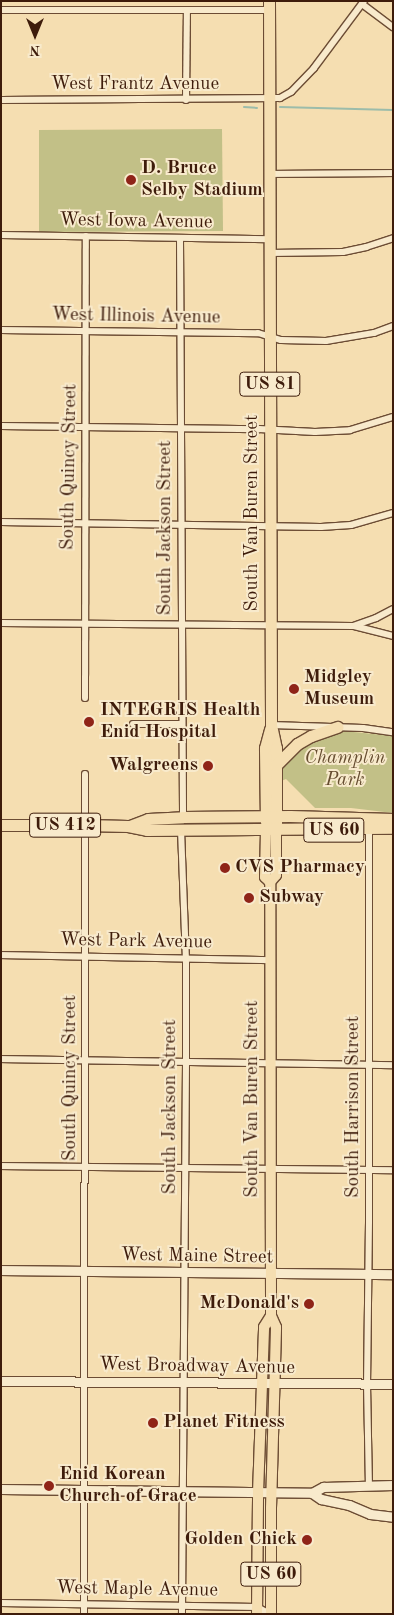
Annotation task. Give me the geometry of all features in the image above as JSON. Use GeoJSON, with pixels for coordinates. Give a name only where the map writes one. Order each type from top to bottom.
{"type":"FeatureCollection","features":[{"type":"Feature","properties":{"kind":"highway","name":"South Van Buren Street"},"geometry":{"type":"LineString","coordinates":[[269,6],[270,627],[271,725],[276,748],[271,816]]}},
{"type":"Feature","properties":{"kind":"highway","name":"South Van Buren Street"},"geometry":{"type":"LineString","coordinates":[[271,725],[265,748],[271,830]]}},
{"type":"Feature","properties":{"kind":"highway"},"geometry":{"type":"LineString","coordinates":[[276,765],[297,744],[311,736],[337,727]]}},
{"type":"Feature","properties":{"kind":"highway","name":"US 412"},"geometry":{"type":"LineString","coordinates":[[128,826],[148,819],[271,816]]}},
{"type":"Feature","properties":{"kind":"highway","name":"US 60"},"geometry":{"type":"LineString","coordinates":[[271,816],[393,820]]}},
{"type":"Feature","properties":{"kind":"highway","name":"US 412"},"geometry":{"type":"LineString","coordinates":[[1,825],[128,826],[147,830],[271,830]]}},
{"type":"Feature","properties":{"kind":"highway","name":"US 60"},"geometry":{"type":"LineString","coordinates":[[271,830],[369,830],[393,828]]}},
{"type":"Feature","properties":{"kind":"main road","name":"South Van Buren Street"},"geometry":{"type":"LineString","coordinates":[[271,830],[276,875],[270,882],[271,1316]]}},
{"type":"Feature","properties":{"kind":"main road","name":"West Maine Street"},"geometry":{"type":"LineString","coordinates":[[1,1270],[185,1274],[393,1274]]}},
{"type":"Feature","properties":{"kind":"main road","name":"US 60"},"geometry":{"type":"LineString","coordinates":[[257,1610],[258,1493],[264,1327],[271,1316]]}},
{"type":"Feature","properties":{"kind":"main road","name":"US 60"},"geometry":{"type":"LineString","coordinates":[[270,1614],[276,1327],[271,1316]]}},
{"type":"Feature","properties":{"kind":"main road","name":"West Broadway Avenue"},"geometry":{"type":"LineString","coordinates":[[1,1381],[393,1384]]}},
{"type":"Feature","properties":{"kind":"main road"},"geometry":{"type":"LineString","coordinates":[[1,1490],[312,1493],[322,1487],[393,1484]]}},
{"type":"Feature","properties":{"kind":"main road"},"geometry":{"type":"LineString","coordinates":[[312,1493],[321,1499],[348,1505],[370,1514],[393,1517]]}},
{"type":"Feature","properties":{"kind":"street"},"geometry":{"type":"LineString","coordinates":[[269,100],[286,96],[303,80],[363,2],[393,27]]}},
{"type":"Feature","properties":{"kind":"street"},"geometry":{"type":"LineString","coordinates":[[1,10],[187,10],[269,6]]}},
{"type":"Feature","properties":{"kind":"street"},"geometry":{"type":"LineString","coordinates":[[186,100],[187,10]]}},
{"type":"Feature","properties":{"kind":"street","name":"West Frantz Avenue"},"geometry":{"type":"LineString","coordinates":[[1,100],[269,100]]}},
{"type":"Feature","properties":{"kind":"street"},"geometry":{"type":"LineString","coordinates":[[269,174],[393,173]]}},
{"type":"Feature","properties":{"kind":"street","name":"West Iowa Avenue"},"geometry":{"type":"LineString","coordinates":[[1,235],[270,239]]}},
{"type":"Feature","properties":{"kind":"street","name":"South Quincy Street"},"geometry":{"type":"LineString","coordinates":[[84,698],[86,236]]}},
{"type":"Feature","properties":{"kind":"street","name":"South Jackson Street"},"geometry":{"type":"LineString","coordinates":[[180,238],[181,724],[183,817]]}},
{"type":"Feature","properties":{"kind":"street"},"geometry":{"type":"LineString","coordinates":[[269,253],[336,252],[366,248],[393,238]]}},
{"type":"Feature","properties":{"kind":"street","name":"West Illinois Avenue"},"geometry":{"type":"LineString","coordinates":[[1,330],[180,333],[258,332],[281,340],[349,339],[393,326]]}},
{"type":"Feature","properties":{"kind":"street"},"geometry":{"type":"LineString","coordinates":[[1,426],[315,432],[350,430],[393,417]]}},
{"type":"Feature","properties":{"kind":"street"},"geometry":{"type":"LineString","coordinates":[[1,522],[270,527],[351,525],[393,513]]}},
{"type":"Feature","properties":{"kind":"street"},"geometry":{"type":"LineString","coordinates":[[353,626],[376,618],[393,609]]}},
{"type":"Feature","properties":{"kind":"street"},"geometry":{"type":"LineString","coordinates":[[1,623],[270,627],[353,626],[393,636]]}},
{"type":"Feature","properties":{"kind":"street"},"geometry":{"type":"LineString","coordinates":[[133,724],[181,724]]}},
{"type":"Feature","properties":{"kind":"street"},"geometry":{"type":"LineString","coordinates":[[271,725],[337,727],[393,732]]}},
{"type":"Feature","properties":{"kind":"street","name":"South Quincy Street"},"geometry":{"type":"LineString","coordinates":[[84,1614],[86,1382],[83,1272],[86,1167],[85,774]]}},
{"type":"Feature","properties":{"kind":"street","name":"South Jackson Street"},"geometry":{"type":"LineString","coordinates":[[181,830],[186,958],[182,1614]]}},
{"type":"Feature","properties":{"kind":"street","name":"South Harrison Street"},"geometry":{"type":"LineString","coordinates":[[369,830],[369,1170],[367,1275],[369,1485]]}},
{"type":"Feature","properties":{"kind":"street","name":"West Park Avenue"},"geometry":{"type":"LineString","coordinates":[[1,955],[271,960]]}},
{"type":"Feature","properties":{"kind":"street"},"geometry":{"type":"LineString","coordinates":[[1,1059],[86,1062],[393,1065]]}},
{"type":"Feature","properties":{"kind":"street"},"geometry":{"type":"LineString","coordinates":[[1,1166],[393,1170]]}},
{"type":"Feature","properties":{"kind":"street","name":"West Maple Avenue"},"geometry":{"type":"LineString","coordinates":[[1,1603],[182,1605],[257,1610],[270,1614]]}},
{"type":"Feature","properties":{"kind":"green space","name":"D. Bruce Selby Stadium"},"geometry":{"type":"Polygon","coordinates":[[[222,129],[223,231],[39,232],[39,130],[222,129]]]}},
{"type":"Feature","properties":{"kind":"green space","name":"Champlin Park"},"geometry":{"type":"Polygon","coordinates":[[[344,731],[393,736],[393,813],[351,808],[315,808],[286,779],[281,781],[281,763],[302,745],[328,734],[344,731]]]}},
{"type":"Feature","properties":{"kind":"waterway"},"geometry":{"type":"LineString","coordinates":[[244,107],[257,108]]}},
{"type":"Feature","properties":{"kind":"waterway"},"geometry":{"type":"LineString","coordinates":[[280,107],[393,110]]}},
{"type":"Feature","properties":{"kind":"place","name":"D. Bruce Selby Stadium"},"geometry":{"type":"Point","coordinates":[131,180]}},
{"type":"Feature","properties":{"kind":"place","name":"Midgley Museum"},"geometry":{"type":"Point","coordinates":[294,689]}},
{"type":"Feature","properties":{"kind":"place","name":"INTEGRIS Health Enid Hospital"},"geometry":{"type":"Point","coordinates":[89,722]}},
{"type":"Feature","properties":{"kind":"place","name":"Walgreens"},"geometry":{"type":"Point","coordinates":[208,766]}},
{"type":"Feature","properties":{"kind":"place","name":"CVS Pharmacy"},"geometry":{"type":"Point","coordinates":[225,868]}},
{"type":"Feature","properties":{"kind":"place","name":"Subway"},"geometry":{"type":"Point","coordinates":[249,898]}},
{"type":"Feature","properties":{"kind":"place","name":"McDonald's"},"geometry":{"type":"Point","coordinates":[309,1304]}},
{"type":"Feature","properties":{"kind":"place","name":"Planet Fitness"},"geometry":{"type":"Point","coordinates":[153,1423]}},
{"type":"Feature","properties":{"kind":"place","name":"Enid Korean Church of Grace"},"geometry":{"type":"Point","coordinates":[49,1486]}},
{"type":"Feature","properties":{"kind":"place","name":"Golden Chick"},"geometry":{"type":"Point","coordinates":[307,1540]}}]}
